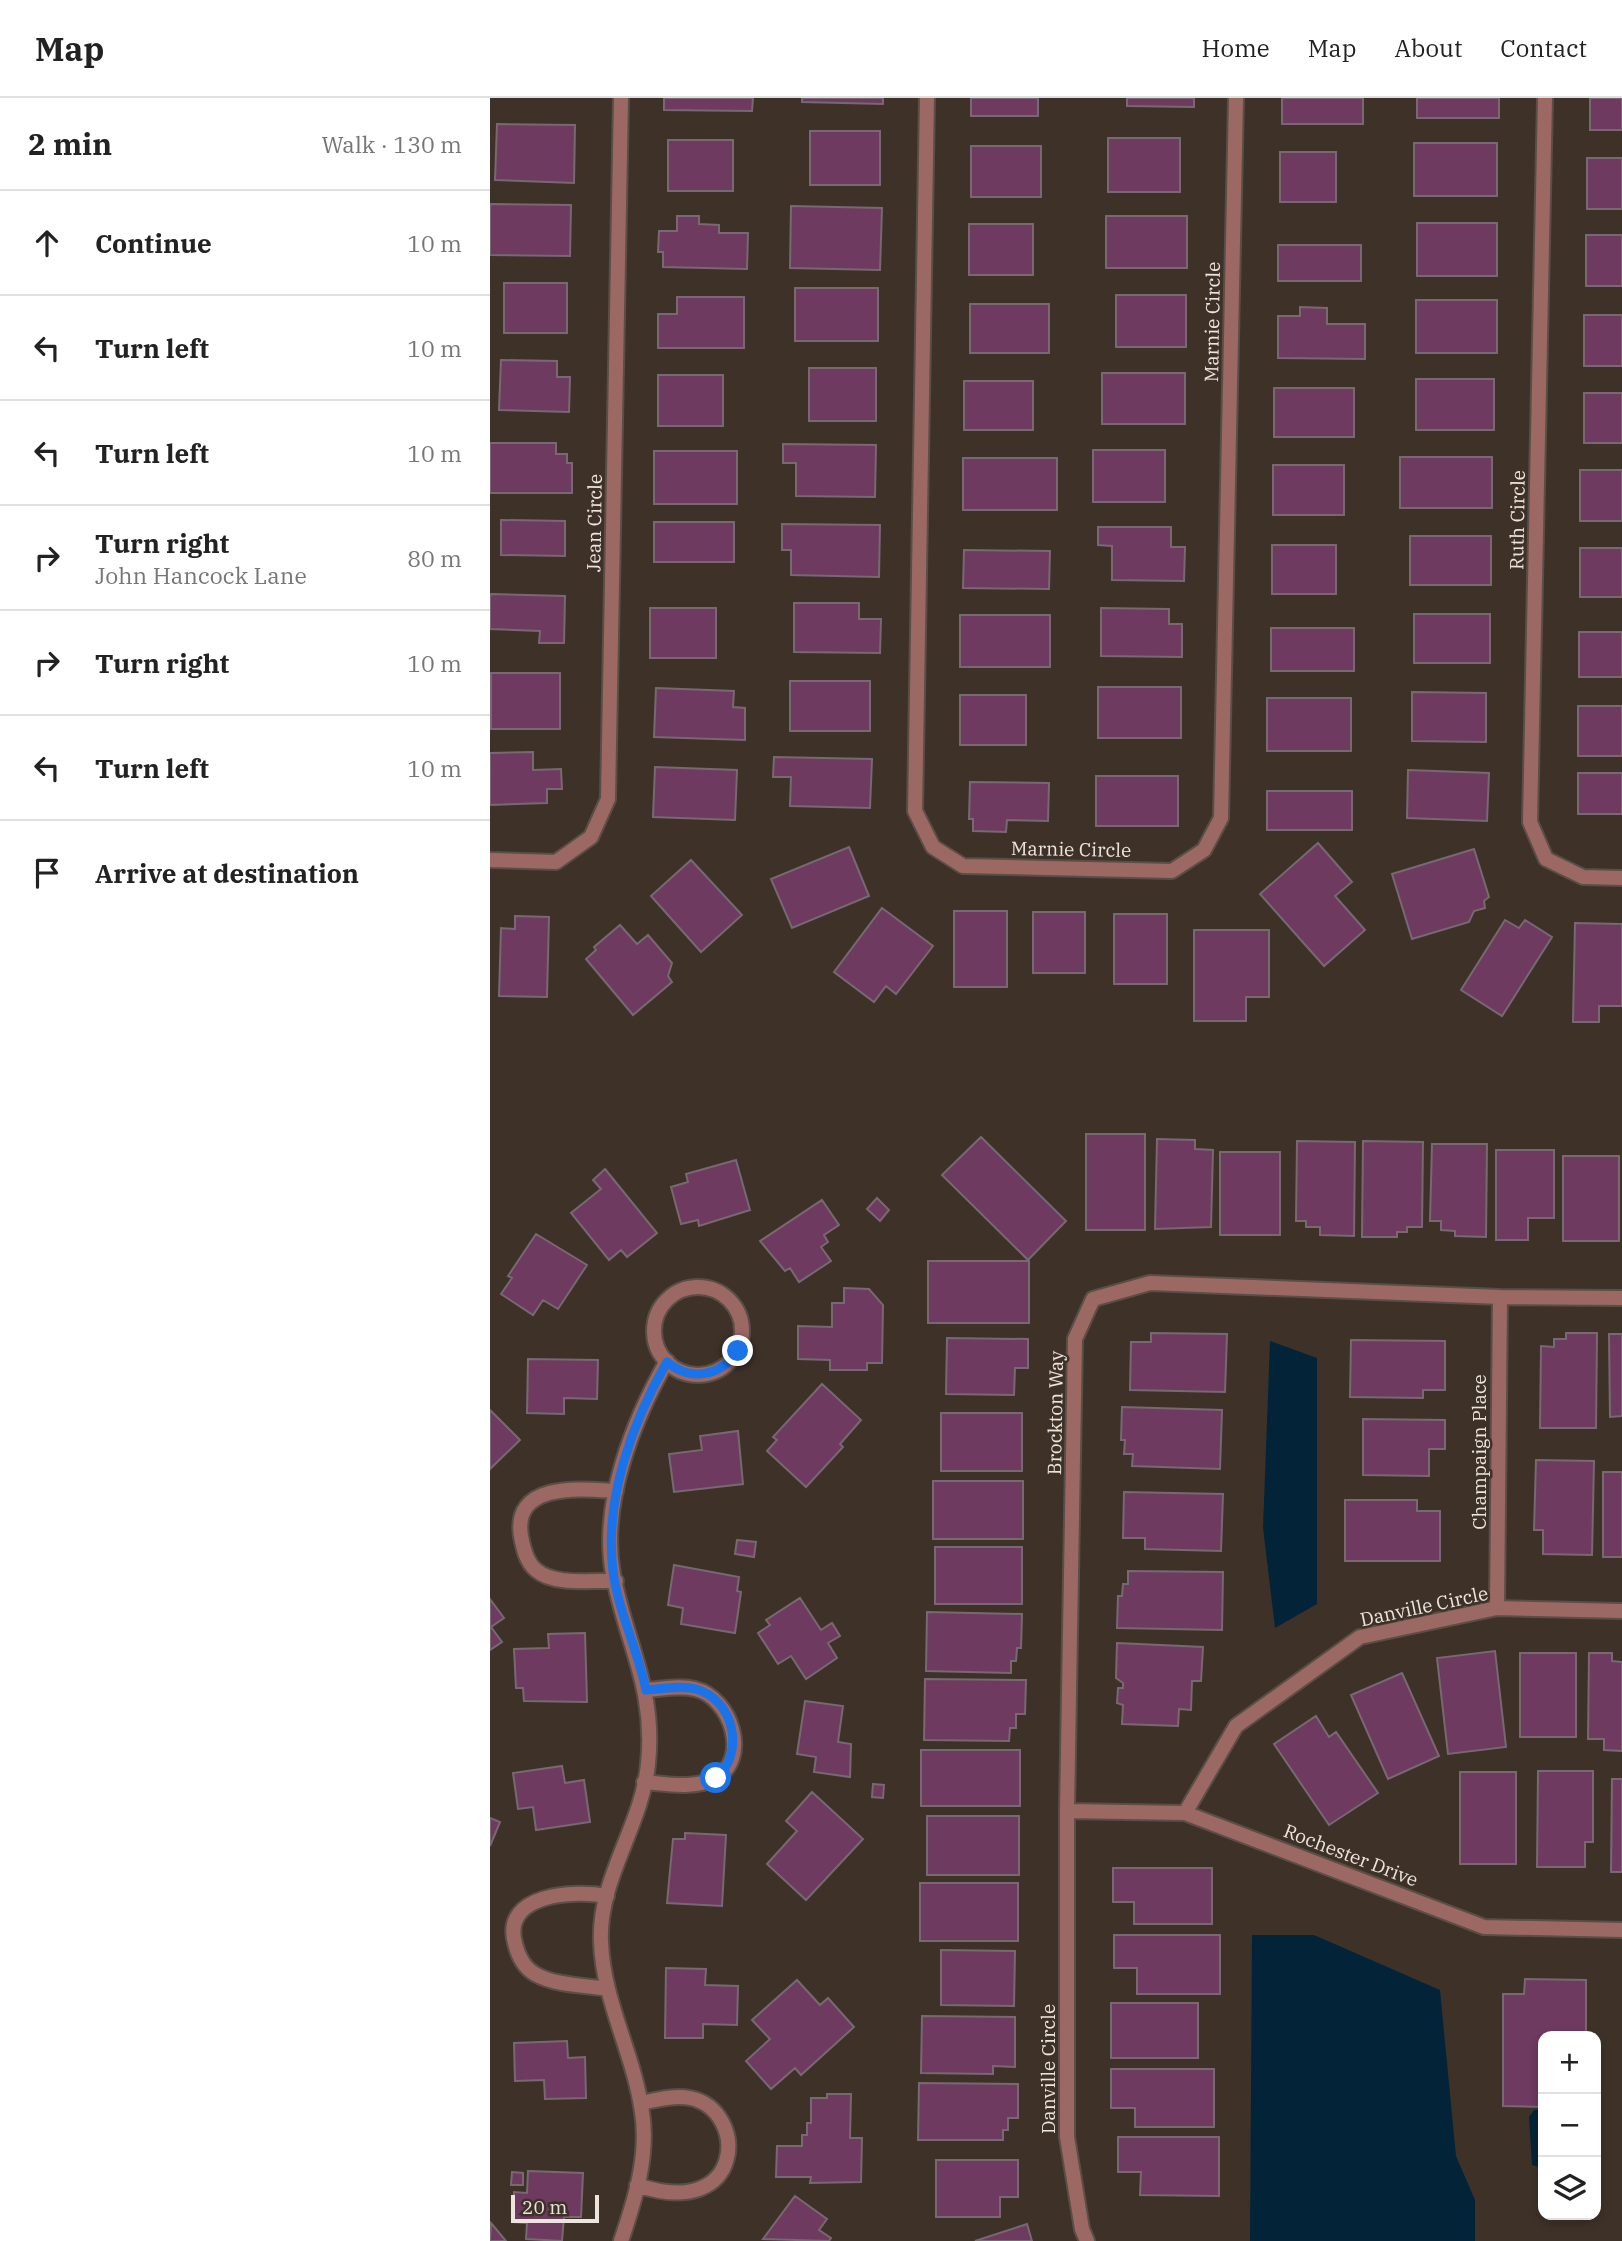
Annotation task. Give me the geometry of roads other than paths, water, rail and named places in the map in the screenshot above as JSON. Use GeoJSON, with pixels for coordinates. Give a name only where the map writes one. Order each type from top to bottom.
{"type":"FeatureCollection","features":[{"type":"Feature","properties":{"kind":"street","name":"Jean Circle"},"geometry":{"type":"LineString","coordinates":[[490,860],[556,862],[591,837],[608,799],[621,98]]}},
{"type":"Feature","properties":{"kind":"street","name":"Marnie Circle"},"geometry":{"type":"LineString","coordinates":[[927,98],[915,811],[933,847],[963,866],[1172,871],[1205,850],[1221,818],[1236,98]]}},
{"type":"Feature","properties":{"kind":"street","name":"Ruth Circle"},"geometry":{"type":"LineString","coordinates":[[1545,98],[1530,821],[1546,859],[1583,877],[1622,877]]}},
{"type":"Feature","properties":{"kind":"street","name":"Brockton Way"},"geometry":{"type":"LineString","coordinates":[[1067,1811],[1075,1339],[1093,1299],[1150,1283],[1500,1297],[1622,1297]]}},
{"type":"Feature","properties":{"kind":"street"},"geometry":{"type":"LineString","coordinates":[[685,1288],[706,1288],[724,1295],[733,1304],[742,1328],[738,1351],[731,1361],[710,1373],[699,1375],[676,1369],[667,1362],[655,1341],[654,1328],[657,1315],[673,1294],[685,1288]]}},
{"type":"Feature","properties":{"kind":"street","name":"Champaign Place"},"geometry":{"type":"LineString","coordinates":[[1497,1608],[1500,1297]]}},
{"type":"Feature","properties":{"kind":"street"},"geometry":{"type":"LineString","coordinates":[[621,2241],[644,2152],[641,2103],[608,1989],[600,1941],[607,1896],[644,1782],[651,1733],[646,1690],[616,1581],[611,1545],[617,1491],[650,1390],[667,1362]]}},
{"type":"Feature","properties":{"kind":"street"},"geometry":{"type":"LineString","coordinates":[[616,1581],[550,1577],[536,1570],[527,1558],[520,1531],[523,1514],[530,1502],[541,1495],[575,1489],[617,1491]]}},
{"type":"Feature","properties":{"kind":"street","name":"Danville Circle"},"geometry":{"type":"LineString","coordinates":[[1185,1813],[1236,1726],[1360,1637],[1497,1608],[1622,1611]]}},
{"type":"Feature","properties":{"kind":"street"},"geometry":{"type":"LineString","coordinates":[[644,1782],[683,1785],[716,1778],[727,1769],[733,1754],[734,1740],[724,1711],[707,1695],[683,1687],[646,1690]]}},
{"type":"Feature","properties":{"kind":"street","name":"Danville Circle"},"geometry":{"type":"LineString","coordinates":[[1067,1811],[1067,2137],[1082,2229],[1087,2241]]}},
{"type":"Feature","properties":{"kind":"street","name":"Rochester Drive"},"geometry":{"type":"LineString","coordinates":[[1067,1811],[1185,1813],[1484,1927],[1622,1930]]}},
{"type":"Feature","properties":{"kind":"street"},"geometry":{"type":"LineString","coordinates":[[607,1896],[573,1892],[537,1900],[522,1911],[514,1924],[513,1938],[524,1965],[535,1974],[555,1981],[608,1989]]}},
{"type":"Feature","properties":{"kind":"street"},"geometry":{"type":"LineString","coordinates":[[637,2185],[656,2191],[699,2189],[717,2180],[725,2170],[729,2158],[722,2127],[715,2113],[704,2102],[671,2098],[641,2103]]}},
{"type":"Feature","properties":{"kind":"water"},"geometry":{"type":"Polygon","coordinates":[[[1270,1341],[1317,1358],[1317,1604],[1275,1628],[1263,1528],[1270,1341]]]}},
{"type":"Feature","properties":{"kind":"water"},"geometry":{"type":"Polygon","coordinates":[[[1252,1935],[1314,1935],[1440,1990],[1456,2156],[1475,2200],[1475,2241],[1250,2241],[1252,1935]]]}},
{"type":"Feature","properties":{"kind":"water"},"geometry":{"type":"Polygon","coordinates":[[[1534,2110],[1538,2110],[1538,2167],[1532,2165],[1529,2117],[1534,2110]]]}}]}
